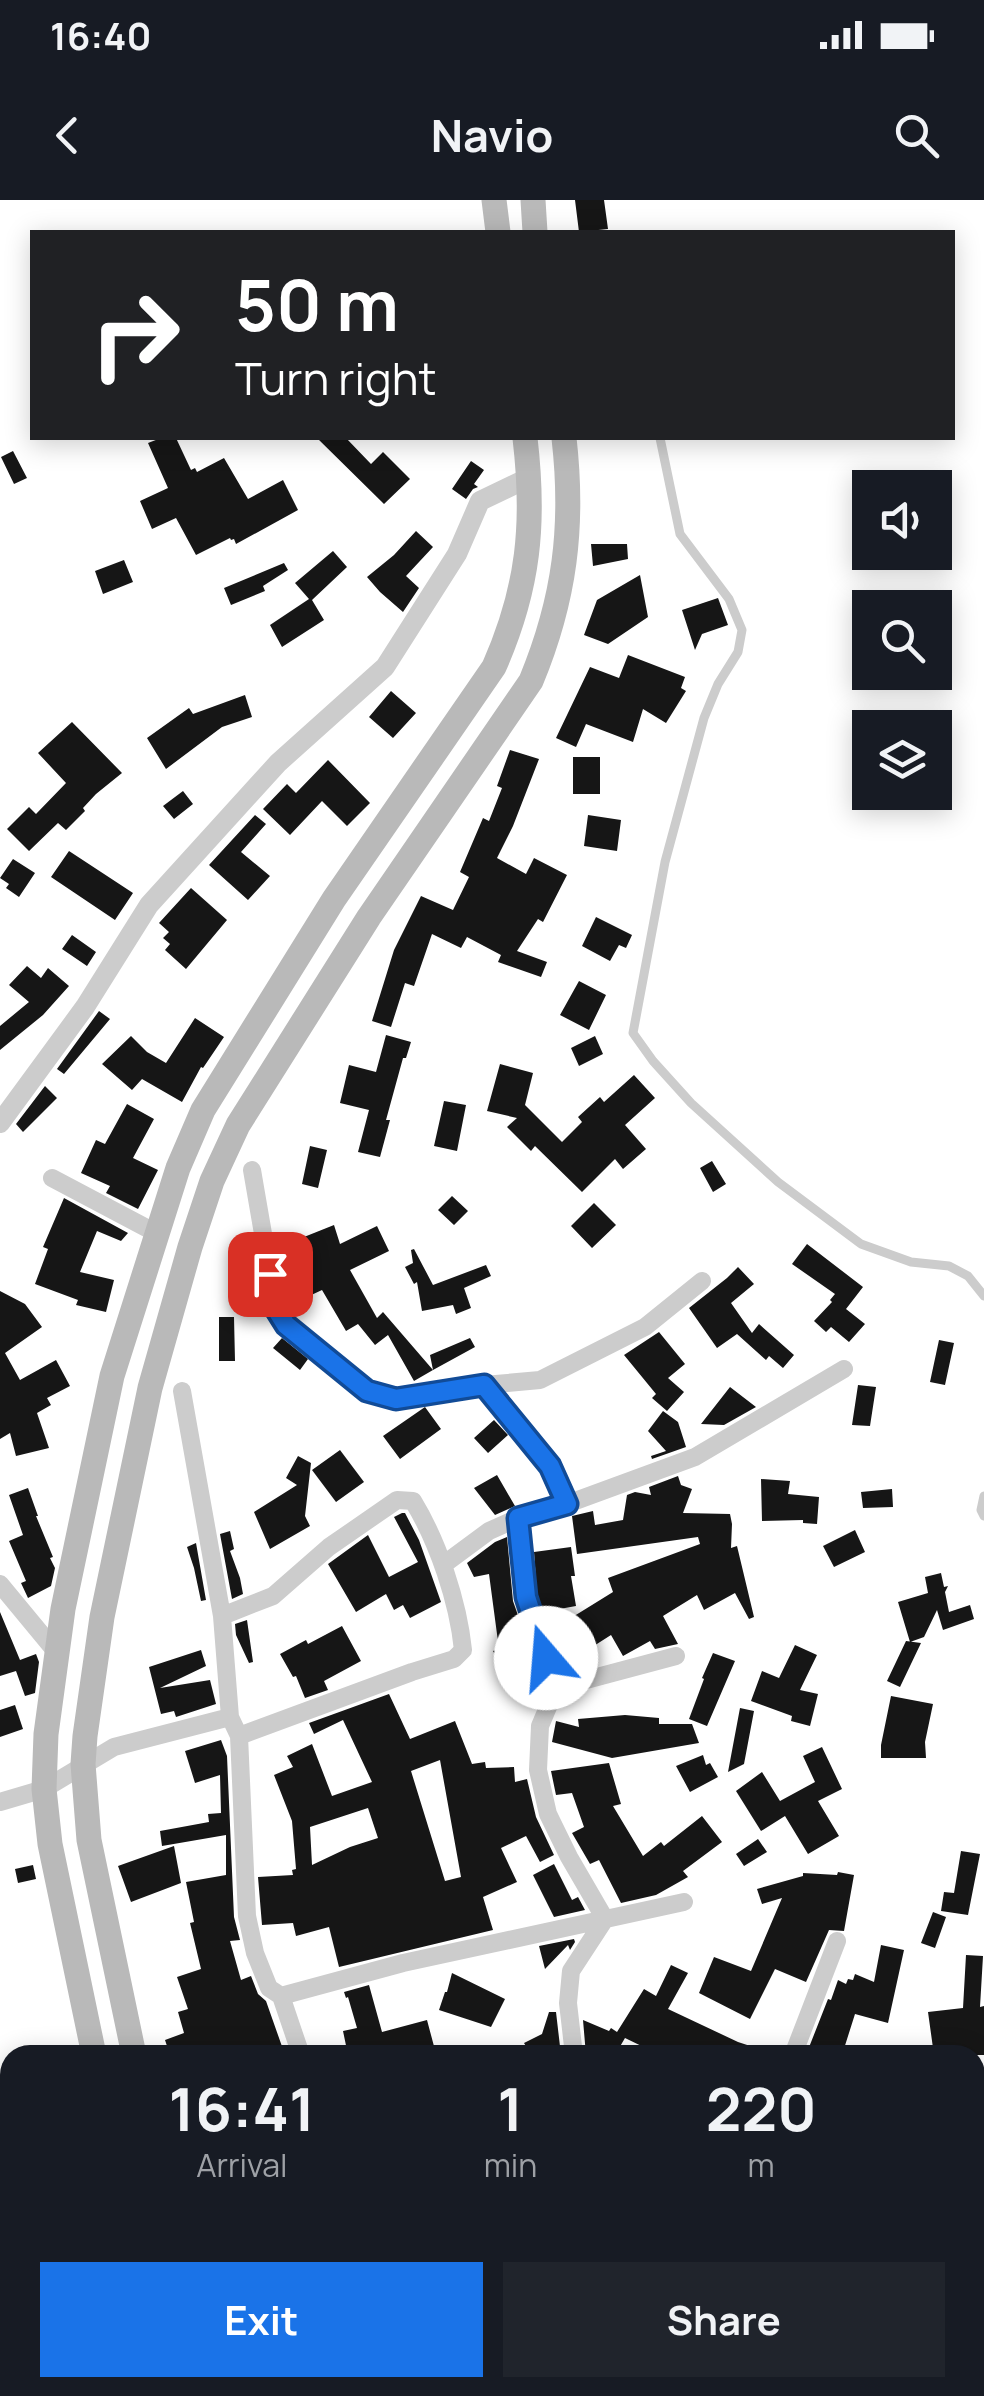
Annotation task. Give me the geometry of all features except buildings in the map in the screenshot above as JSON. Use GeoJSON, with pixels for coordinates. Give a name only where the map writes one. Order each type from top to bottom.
{"type":"FeatureCollection","features":[{"type":"Feature","properties":{"kind":"main road"},"geometry":{"type":"LineString","coordinates":[[494,200],[498,230]]}},
{"type":"Feature","properties":{"kind":"main road"},"geometry":{"type":"LineString","coordinates":[[533,200],[535,230]]}},
{"type":"Feature","properties":{"kind":"main road"},"geometry":{"type":"LineString","coordinates":[[92,2045],[50,1844],[44,1789],[46,1734],[63,1609],[112,1376],[178,1168],[203,1110],[334,899],[494,667],[509,634],[526,575],[530,478],[525,440]]}},
{"type":"Feature","properties":{"kind":"main road"},"geometry":{"type":"LineString","coordinates":[[132,2045],[89,1840],[83,1764],[102,1618],[150,1388],[212,1181],[238,1125],[369,917],[531,681],[548,640],[563,582],[568,527],[564,440]]}},
{"type":"Feature","properties":{"kind":"street"},"geometry":{"type":"LineString","coordinates":[[0,1123],[84,1006],[149,905],[278,764],[385,666],[456,554],[480,501],[530,478]]}},
{"type":"Feature","properties":{"kind":"street"},"geometry":{"type":"LineString","coordinates":[[252,1170],[276,1309],[286,1325],[367,1391],[396,1399],[540,1380],[645,1326],[702,1281]]}},
{"type":"Feature","properties":{"kind":"street"},"geometry":{"type":"LineString","coordinates":[[52,1178],[156,1234]]}},
{"type":"Feature","properties":{"kind":"street"},"geometry":{"type":"LineString","coordinates":[[443,1565],[488,1531],[518,1518],[695,1457],[844,1369]]}},
{"type":"Feature","properties":{"kind":"street"},"geometry":{"type":"LineString","coordinates":[[484,1385],[550,1466],[567,1504]]}},
{"type":"Feature","properties":{"kind":"street"},"geometry":{"type":"LineString","coordinates":[[182,1391],[222,1616],[230,1717],[240,1736],[247,1916],[255,1954],[269,1988],[281,1996],[298,2045]]}},
{"type":"Feature","properties":{"kind":"street"},"geometry":{"type":"LineString","coordinates":[[222,1616],[273,1596],[328,1548],[397,1500],[413,1501],[443,1565],[462,1635],[463,1650],[454,1659],[240,1736]]}},
{"type":"Feature","properties":{"kind":"street"},"geometry":{"type":"LineString","coordinates":[[518,1518],[526,1597],[556,1688],[540,1726],[538,1770],[548,1814],[606,1918]]}},
{"type":"Feature","properties":{"kind":"street"},"geometry":{"type":"LineString","coordinates":[[0,1584],[56,1653]]}},
{"type":"Feature","properties":{"kind":"street"},"geometry":{"type":"LineString","coordinates":[[556,1688],[676,1656]]}},
{"type":"Feature","properties":{"kind":"street"},"geometry":{"type":"LineString","coordinates":[[0,1802],[44,1789],[114,1746],[230,1717]]}},
{"type":"Feature","properties":{"kind":"street"},"geometry":{"type":"LineString","coordinates":[[281,1996],[404,1963],[684,1902]]}},
{"type":"Feature","properties":{"kind":"street"},"geometry":{"type":"LineString","coordinates":[[573,2045],[568,2003],[571,1971],[606,1918]]}},
{"type":"Feature","properties":{"kind":"street"},"geometry":{"type":"LineString","coordinates":[[797,2045],[837,1941]]}},
{"type":"Feature","properties":{"kind":"lane"},"geometry":{"type":"LineString","coordinates":[[660,440],[680,534],[728,599],[742,630],[738,652],[718,684],[704,718],[664,862],[634,1033],[691,1103],[778,1182],[861,1244],[911,1262],[949,1266],[968,1276],[984,1296]]}},
{"type":"Feature","properties":{"kind":"lane"},"geometry":{"type":"LineString","coordinates":[[984,1496],[984,1516]]}},
{"type":"Feature","properties":{"kind":"route"},"geometry":{"type":"LineString","coordinates":[[270,1274],[276,1309],[286,1325],[367,1391],[396,1399],[484,1385],[550,1466],[567,1504],[518,1518],[526,1597],[546,1658]]}}]}
